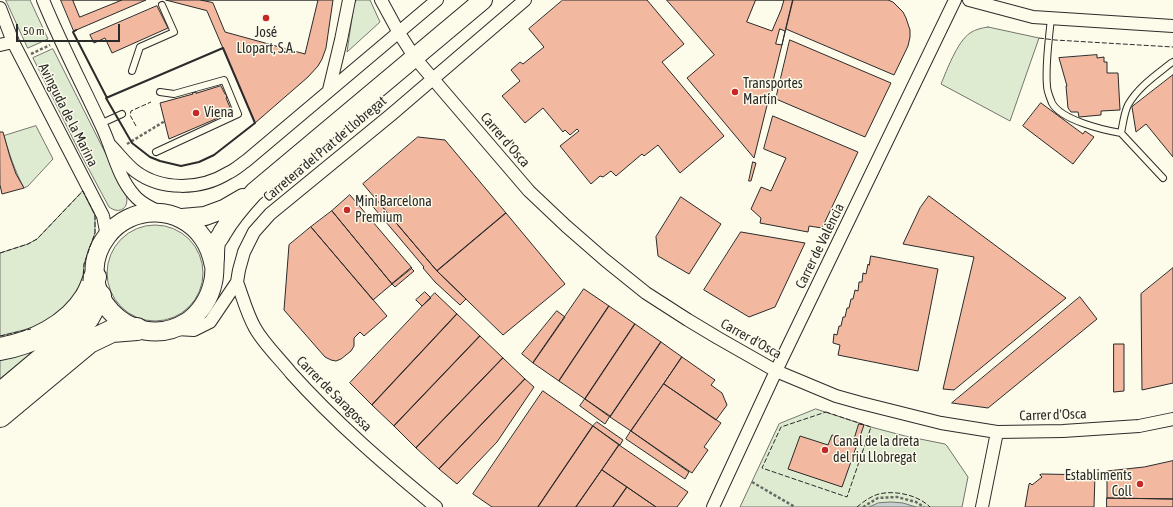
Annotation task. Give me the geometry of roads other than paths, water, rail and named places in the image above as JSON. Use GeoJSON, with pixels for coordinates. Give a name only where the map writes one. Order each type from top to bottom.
{"type":"FeatureCollection","features":[{"type":"Feature","properties":{"kind":"highway"},"geometry":{"type":"LineString","coordinates":[[0,349],[11,347],[37,338],[57,326],[76,311],[87,296],[98,287]]}},
{"type":"Feature","properties":{"kind":"highway"},"geometry":{"type":"LineString","coordinates":[[0,394],[74,332],[88,318],[98,287]]}},
{"type":"Feature","properties":{"kind":"highway"},"geometry":{"type":"LineString","coordinates":[[0,416],[89,342],[112,331],[138,329]]}},
{"type":"Feature","properties":{"kind":"highway"},"geometry":{"type":"LineString","coordinates":[[0,428],[23,408],[42,388],[61,364]]}},
{"type":"Feature","properties":{"kind":"street","name":"Avinguda de la Marina"},"geometry":{"type":"LineString","coordinates":[[43,0],[130,191],[139,200],[158,212]]}},
{"type":"Feature","properties":{"kind":"street"},"geometry":{"type":"LineString","coordinates":[[329,90],[349,0]]}},
{"type":"Feature","properties":{"kind":"street","name":"Carrer d'Osca"},"geometry":{"type":"LineString","coordinates":[[381,0],[414,58],[530,191],[566,226],[646,293],[688,320],[776,371],[836,396],[861,403],[942,423],[997,432],[1063,431],[1139,426],[1173,419]]}},
{"type":"Feature","properties":{"kind":"street"},"geometry":{"type":"LineString","coordinates":[[329,90],[437,0]]}},
{"type":"Feature","properties":{"kind":"street"},"geometry":{"type":"LineString","coordinates":[[214,266],[211,251],[204,238],[194,227],[182,218],[158,212],[144,213],[117,225],[101,245],[95,266],[98,287],[105,306],[115,317],[128,325],[138,329],[155,332],[173,329],[187,321],[200,311],[209,297],[213,282],[216,243],[231,219],[254,192],[483,0]]}},
{"type":"Feature","properties":{"kind":"street","name":"Carretera del Prat de Llobregat"},"geometry":{"type":"LineString","coordinates":[[173,329],[194,330],[210,322],[237,282],[244,252],[254,232],[261,223],[291,196],[433,79],[525,0]]}},
{"type":"Feature","properties":{"kind":"street","name":"Carrer de València"},"geometry":{"type":"LineString","coordinates":[[713,507],[776,371],[955,0]]}},
{"type":"Feature","properties":{"kind":"street"},"geometry":{"type":"LineString","coordinates":[[969,0],[1034,17],[1173,26]]}},
{"type":"Feature","properties":{"kind":"street","name":"Avinguda de la Marina"},"geometry":{"type":"LineString","coordinates":[[0,8],[13,42],[103,216],[107,236]]}},
{"type":"Feature","properties":{"kind":"street"},"geometry":{"type":"LineString","coordinates":[[0,45],[13,42]]}},
{"type":"Feature","properties":{"kind":"street","name":"Avinguda de la Marina"},"geometry":{"type":"LineString","coordinates":[[109,144],[135,171],[150,180],[170,185],[188,186],[206,183],[228,174],[329,90]]}},
{"type":"Feature","properties":{"kind":"street"},"geometry":{"type":"LineString","coordinates":[[182,218],[204,216],[224,209],[254,192]]}},
{"type":"Feature","properties":{"kind":"street","name":"Carrer de Saragossa"},"geometry":{"type":"LineString","coordinates":[[237,282],[246,310],[254,328],[265,343],[312,396],[354,437],[436,507]]}},
{"type":"Feature","properties":{"kind":"street"},"geometry":{"type":"LineString","coordinates":[[982,507],[997,432]]}},
{"type":"Feature","properties":{"kind":"lane"},"geometry":{"type":"LineString","coordinates":[[132,71],[140,47],[174,32],[162,5]]}},
{"type":"Feature","properties":{"kind":"lane"},"geometry":{"type":"LineString","coordinates":[[1051,18],[1048,39],[1046,87],[1053,105],[1067,117],[1102,130],[1121,133],[1163,178]]}},
{"type":"Feature","properties":{"kind":"lane"},"geometry":{"type":"LineString","coordinates":[[1121,133],[1128,106],[1140,89],[1171,62],[1173,62]]}},
{"type":"Feature","properties":{"kind":"lane"},"geometry":{"type":"LineString","coordinates":[[156,152],[238,114],[224,80],[174,94],[160,92]]}},
{"type":"Feature","properties":{"kind":"lane"},"geometry":{"type":"LineString","coordinates":[[100,124],[122,114]]}},
{"type":"Feature","properties":{"kind":"place","name":"José Llopart, S.A."},"geometry":{"type":"Point","coordinates":[266,18]}},
{"type":"Feature","properties":{"kind":"place","name":"Transportes Martín"},"geometry":{"type":"Point","coordinates":[735,92]}},
{"type":"Feature","properties":{"kind":"place","name":"Viena"},"geometry":{"type":"Point","coordinates":[196,113]}},
{"type":"Feature","properties":{"kind":"place","name":"Mini Barcelona Premium"},"geometry":{"type":"Point","coordinates":[347,210]}},
{"type":"Feature","properties":{"kind":"place","name":"Canal de la dreta del riu Llobregat"},"geometry":{"type":"Point","coordinates":[825,450]}},
{"type":"Feature","properties":{"kind":"place","name":"Establiments Coll"},"geometry":{"type":"Point","coordinates":[1140,484]}}]}
